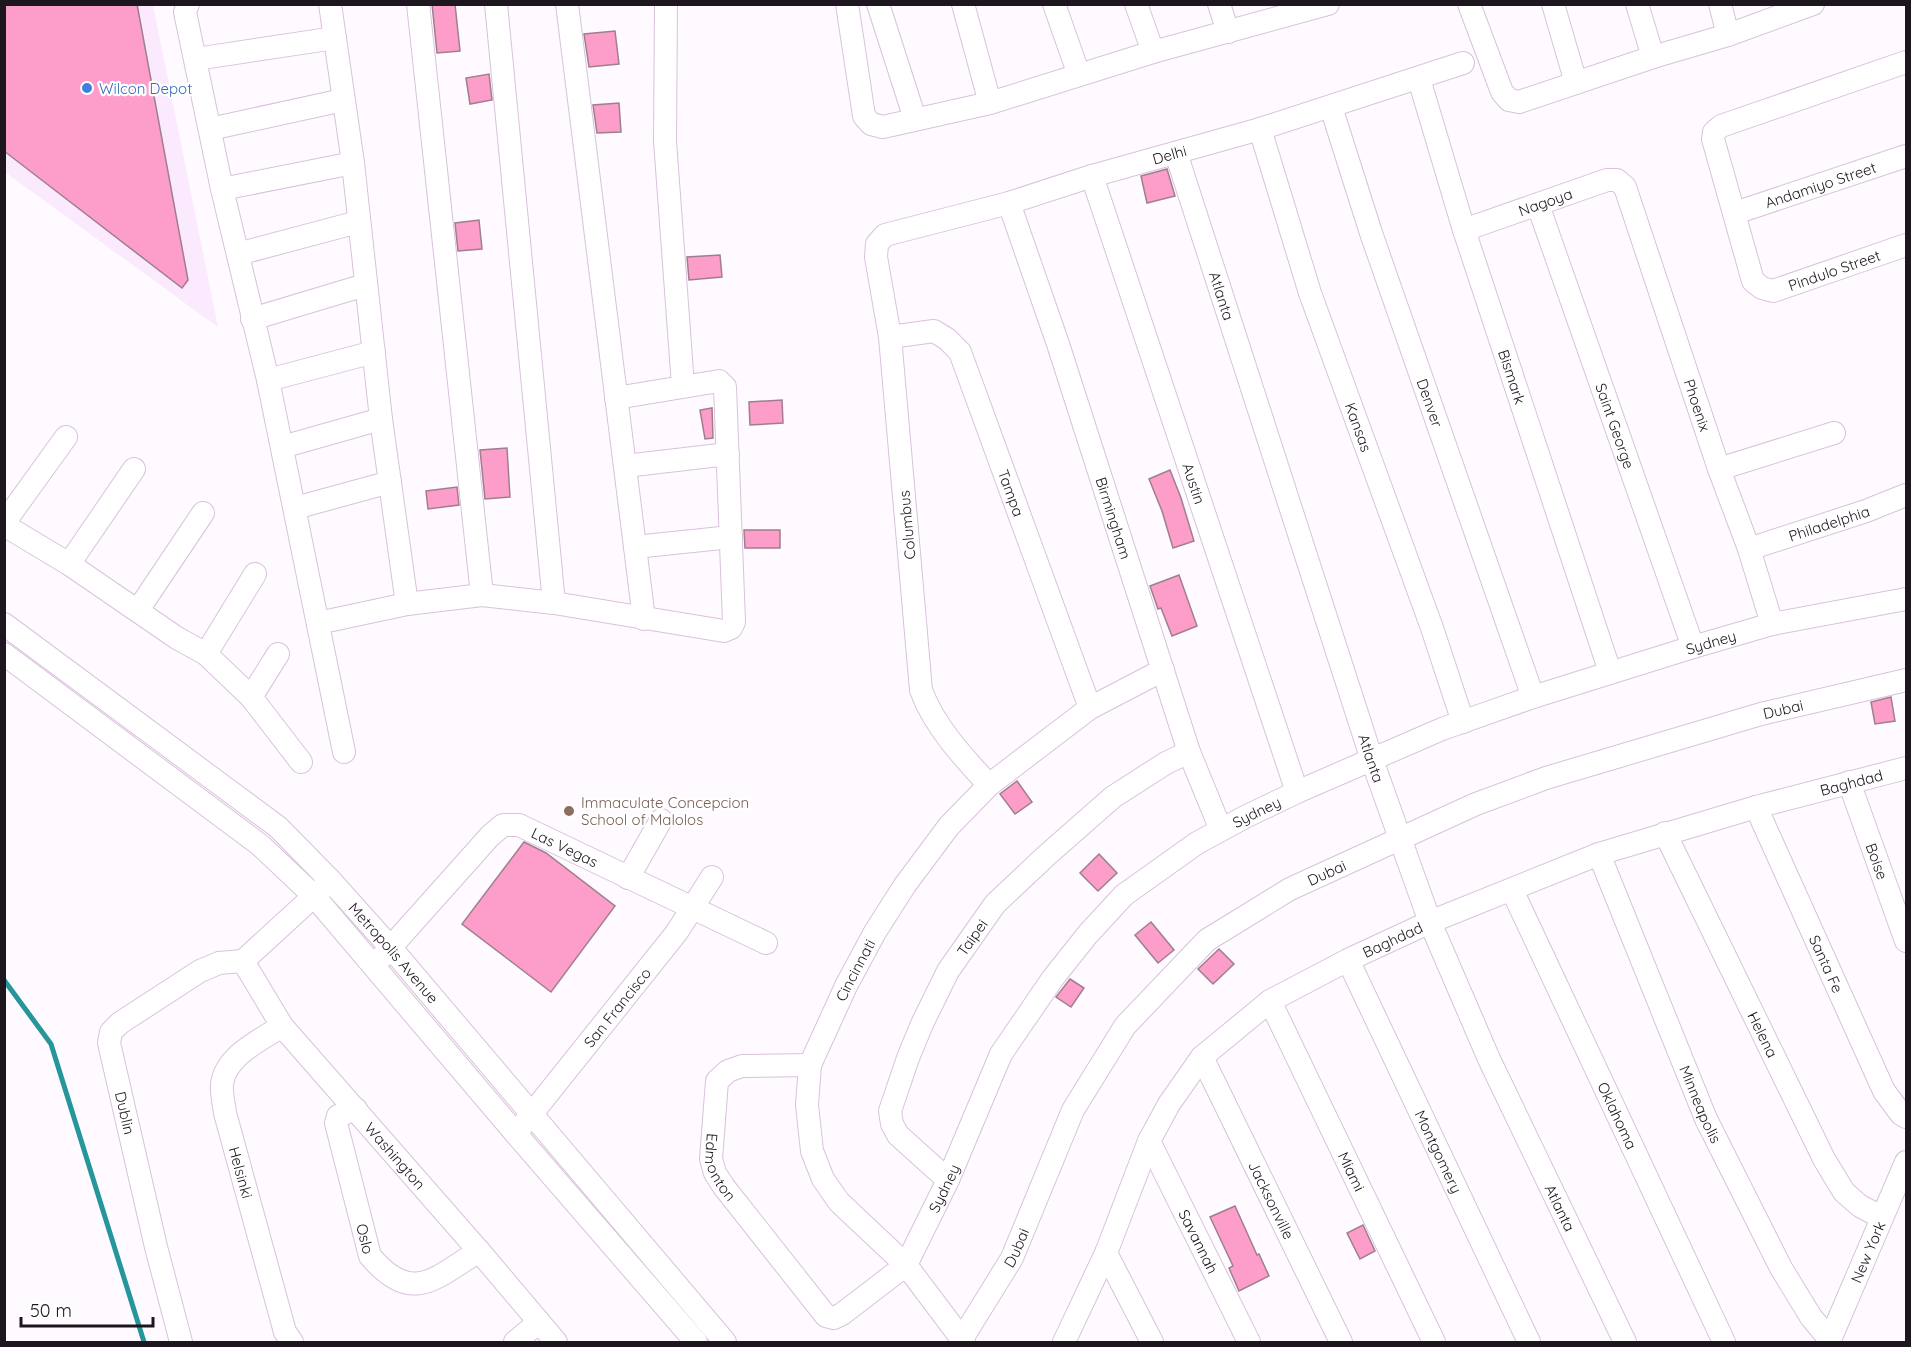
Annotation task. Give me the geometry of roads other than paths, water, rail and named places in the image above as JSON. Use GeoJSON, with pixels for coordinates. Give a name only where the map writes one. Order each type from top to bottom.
{"type":"FeatureCollection","features":[{"type":"Feature","properties":{"kind":"street"},"geometry":{"type":"LineString","coordinates":[[188,4],[185,12],[222,189],[268,380],[344,752]]}},
{"type":"Feature","properties":{"kind":"street"},"geometry":{"type":"LineString","coordinates":[[330,4],[353,163],[381,419],[407,603]]}},
{"type":"Feature","properties":{"kind":"street"},"geometry":{"type":"LineString","coordinates":[[418,4],[482,595]]}},
{"type":"Feature","properties":{"kind":"street"},"geometry":{"type":"LineString","coordinates":[[496,4],[554,603]]}},
{"type":"Feature","properties":{"kind":"street"},"geometry":{"type":"LineString","coordinates":[[567,4],[644,619]]}},
{"type":"Feature","properties":{"kind":"street"},"geometry":{"type":"LineString","coordinates":[[666,4],[665,141],[683,386]]}},
{"type":"Feature","properties":{"kind":"street"},"geometry":{"type":"LineString","coordinates":[[847,4],[864,116],[871,123],[883,127],[990,103],[1305,7],[1328,4]]}},
{"type":"Feature","properties":{"kind":"street"},"geometry":{"type":"LineString","coordinates":[[878,4],[915,119]]}},
{"type":"Feature","properties":{"kind":"street"},"geometry":{"type":"LineString","coordinates":[[963,4],[990,103]]}},
{"type":"Feature","properties":{"kind":"street"},"geometry":{"type":"LineString","coordinates":[[1054,4],[1079,75]]}},
{"type":"Feature","properties":{"kind":"street"},"geometry":{"type":"LineString","coordinates":[[1136,4],[1153,52]]}},
{"type":"Feature","properties":{"kind":"street"},"geometry":{"type":"LineString","coordinates":[[1219,4],[1228,32]]}},
{"type":"Feature","properties":{"kind":"street"},"geometry":{"type":"LineString","coordinates":[[1469,4],[1502,92],[1509,100],[1519,102],[1653,57],[1728,35],[1811,5]]}},
{"type":"Feature","properties":{"kind":"street"},"geometry":{"type":"LineString","coordinates":[[1553,4],[1576,83]]}},
{"type":"Feature","properties":{"kind":"street"},"geometry":{"type":"LineString","coordinates":[[1637,4],[1653,57]]}},
{"type":"Feature","properties":{"kind":"street"},"geometry":{"type":"LineString","coordinates":[[1720,4],[1728,35]]}},
{"type":"Feature","properties":{"kind":"street"},"geometry":{"type":"LineString","coordinates":[[196,59],[335,38]]}},
{"type":"Feature","properties":{"kind":"street"},"geometry":{"type":"LineString","coordinates":[[1735,213],[1713,139],[1714,132],[1721,126],[1906,62]]}},
{"type":"Feature","properties":{"kind":"street","name":"Delhi"},"geometry":{"type":"LineString","coordinates":[[878,244],[885,235],[1009,203],[1092,176],[1260,129],[1463,63]]}},
{"type":"Feature","properties":{"kind":"street","name":"Bismark"},"geometry":{"type":"LineString","coordinates":[[1419,79],[1464,230],[1610,672]]}},
{"type":"Feature","properties":{"kind":"street"},"geometry":{"type":"LineString","coordinates":[[210,129],[343,100]]}},
{"type":"Feature","properties":{"kind":"street","name":"Denver"},"geometry":{"type":"LineString","coordinates":[[1331,107],[1375,245],[1533,697]]}},
{"type":"Feature","properties":{"kind":"street","name":"Kansas"},"geometry":{"type":"LineString","coordinates":[[1260,129],[1310,293],[1432,628],[1463,723]]}},
{"type":"Feature","properties":{"kind":"street","name":"Atlanta"},"geometry":{"type":"LineString","coordinates":[[1176,153],[1372,760],[1430,922],[1490,1059],[1624,1342]]}},
{"type":"Feature","properties":{"kind":"street","name":"Andamiyo Street"},"geometry":{"type":"LineString","coordinates":[[1735,213],[1906,156]]}},
{"type":"Feature","properties":{"kind":"street"},"geometry":{"type":"LineString","coordinates":[[222,189],[353,163]]}},
{"type":"Feature","properties":{"kind":"street","name":"Austin"},"geometry":{"type":"LineString","coordinates":[[1092,176],[1297,792]]}},
{"type":"Feature","properties":{"kind":"street","name":"Nagoya"},"geometry":{"type":"LineString","coordinates":[[1464,230],[1607,180],[1617,180],[1624,187]]}},
{"type":"Feature","properties":{"kind":"street","name":"Phoenix"},"geometry":{"type":"LineString","coordinates":[[1624,187],[1719,468],[1749,549],[1772,624]]}},
{"type":"Feature","properties":{"kind":"street","name":"Birmingham"},"geometry":{"type":"LineString","coordinates":[[1009,203],[1058,345],[1189,752],[1221,830]]}},
{"type":"Feature","properties":{"kind":"street","name":"Saint George"},"geometry":{"type":"LineString","coordinates":[[1538,205],[1693,646]]}},
{"type":"Feature","properties":{"kind":"street","name":"Pindulo Street"},"geometry":{"type":"LineString","coordinates":[[1735,213],[1753,281],[1762,288],[1773,291],[1906,245]]}},
{"type":"Feature","properties":{"kind":"street"},"geometry":{"type":"LineString","coordinates":[[238,254],[358,222]]}},
{"type":"Feature","properties":{"kind":"street","name":"Columbus"},"geometry":{"type":"LineString","coordinates":[[878,244],[876,257],[890,336],[921,690],[933,716],[968,762],[989,785]]}},
{"type":"Feature","properties":{"kind":"street"},"geometry":{"type":"LineString","coordinates":[[252,319],[366,285]]}},
{"type":"Feature","properties":{"kind":"street","name":"Tampa"},"geometry":{"type":"LineString","coordinates":[[890,336],[933,331],[947,339],[960,352],[1090,708]]}},
{"type":"Feature","properties":{"kind":"street"},"geometry":{"type":"LineString","coordinates":[[268,380],[374,352]]}},
{"type":"Feature","properties":{"kind":"street"},"geometry":{"type":"LineString","coordinates":[[318,623],[407,603],[482,595],[554,603],[724,631],[731,628],[734,622],[725,387],[719,381],[616,398]]}},
{"type":"Feature","properties":{"kind":"street"},"geometry":{"type":"LineString","coordinates":[[282,447],[381,419]]}},
{"type":"Feature","properties":{"kind":"street"},"geometry":{"type":"LineString","coordinates":[[1719,468],[1834,433]]}},
{"type":"Feature","properties":{"kind":"street"},"geometry":{"type":"LineString","coordinates":[[66,437],[4,524],[69,564],[177,638],[206,654],[251,697],[301,762]]}},
{"type":"Feature","properties":{"kind":"street"},"geometry":{"type":"LineString","coordinates":[[625,466],[728,454]]}},
{"type":"Feature","properties":{"kind":"street"},"geometry":{"type":"LineString","coordinates":[[69,564],[134,469]]}},
{"type":"Feature","properties":{"kind":"street"},"geometry":{"type":"LineString","coordinates":[[295,508],[390,482]]}},
{"type":"Feature","properties":{"kind":"street","name":"Philadelphia"},"geometry":{"type":"LineString","coordinates":[[1749,549],[1866,511],[1906,495]]}},
{"type":"Feature","properties":{"kind":"street"},"geometry":{"type":"LineString","coordinates":[[138,610],[203,513]]}},
{"type":"Feature","properties":{"kind":"street"},"geometry":{"type":"LineString","coordinates":[[635,548],[731,537]]}},
{"type":"Feature","properties":{"kind":"street"},"geometry":{"type":"LineString","coordinates":[[206,654],[255,574]]}},
{"type":"Feature","properties":{"kind":"street","name":"Sydney"},"geometry":{"type":"LineString","coordinates":[[826,1316],[834,1318],[842,1314],[906,1265],[948,1180],[1001,1054],[1053,978],[1088,934],[1124,895],[1197,843],[1297,792],[1442,729],[1533,697],[1693,646],[1772,624],[1906,599]]}},
{"type":"Feature","properties":{"kind":"street","name":"Metropolis Avenue"},"geometry":{"type":"LineString","coordinates":[[4,624],[278,827],[323,888],[374,967],[696,1342]]}},
{"type":"Feature","properties":{"kind":"street","name":"Metropolis Avenue"},"geometry":{"type":"LineString","coordinates":[[4,654],[260,845],[323,888],[391,948],[725,1342]]}},
{"type":"Feature","properties":{"kind":"street"},"geometry":{"type":"LineString","coordinates":[[251,697],[278,654]]}},
{"type":"Feature","properties":{"kind":"street","name":"Cincinnati"},"geometry":{"type":"LineString","coordinates":[[962,1342],[906,1265],[839,1202],[823,1179],[812,1151],[807,1105],[810,1065],[846,986],[881,923],[905,885],[949,826],[989,785],[1090,708],[1163,670]]}},
{"type":"Feature","properties":{"kind":"street","name":"Dubai"},"geometry":{"type":"LineString","coordinates":[[962,1342],[1012,1258],[1073,1110],[1125,1026],[1207,940],[1290,889],[1476,804],[1546,778],[1761,714],[1906,680]]}},
{"type":"Feature","properties":{"kind":"street","name":"Taipei"},"geometry":{"type":"LineString","coordinates":[[948,1180],[898,1134],[892,1124],[890,1111],[911,1049],[948,971],[995,904],[1047,855],[1113,797],[1166,763],[1189,752]]}},
{"type":"Feature","properties":{"kind":"street","name":"Baghdad"},"geometry":{"type":"LineString","coordinates":[[1064,1342],[1106,1253],[1149,1141],[1169,1104],[1202,1057],[1270,1001],[1348,960],[1430,922],[1599,854],[1756,807],[1906,768]]}},
{"type":"Feature","properties":{"kind":"street","name":"Boise"},"geometry":{"type":"LineString","coordinates":[[1849,782],[1906,941]]}},
{"type":"Feature","properties":{"kind":"street","name":"Santa Fe"},"geometry":{"type":"LineString","coordinates":[[1756,807],[1884,1090],[1901,1114],[1906,1117]]}},
{"type":"Feature","properties":{"kind":"street"},"geometry":{"type":"LineString","coordinates":[[628,878],[661,820]]}},
{"type":"Feature","properties":{"kind":"street","name":"Las Vegas"},"geometry":{"type":"LineString","coordinates":[[374,967],[490,836],[503,825],[519,825],[766,944]]}},
{"type":"Feature","properties":{"kind":"street","name":"Helena"},"geometry":{"type":"LineString","coordinates":[[1665,833],[1824,1159],[1844,1192],[1860,1206],[1881,1217]]}},
{"type":"Feature","properties":{"kind":"street","name":"Minneapolis"},"geometry":{"type":"LineString","coordinates":[[1599,854],[1706,1119],[1781,1268],[1811,1317],[1829,1341]]}},
{"type":"Feature","properties":{"kind":"street","name":"San Francisco"},"geometry":{"type":"LineString","coordinates":[[516,1134],[677,932],[712,877]]}},
{"type":"Feature","properties":{"kind":"street"},"geometry":{"type":"LineString","coordinates":[[243,961],[323,888]]}},
{"type":"Feature","properties":{"kind":"street","name":"Oklahoma"},"geometry":{"type":"LineString","coordinates":[[1512,890],[1724,1342]]}},
{"type":"Feature","properties":{"kind":"street","name":"Montgomery"},"geometry":{"type":"LineString","coordinates":[[1348,960],[1529,1342]]}},
{"type":"Feature","properties":{"kind":"street","name":"Washington"},"geometry":{"type":"LineString","coordinates":[[243,961],[282,1026],[479,1251],[555,1342]]}},
{"type":"Feature","properties":{"kind":"street","name":"Dublin"},"geometry":{"type":"LineString","coordinates":[[181,1342],[156,1247],[109,1043],[111,1032],[120,1023],[200,971],[219,963],[243,961]]}},
{"type":"Feature","properties":{"kind":"street","name":"Miami"},"geometry":{"type":"LineString","coordinates":[[1270,1001],[1434,1342]]}},
{"type":"Feature","properties":{"kind":"street","name":"Helsinki"},"geometry":{"type":"LineString","coordinates":[[282,1026],[235,1058],[225,1073],[222,1086],[228,1124],[285,1332],[292,1342]]}},
{"type":"Feature","properties":{"kind":"street","name":"Jacksonville"},"geometry":{"type":"LineString","coordinates":[[1202,1057],[1341,1342]]}},
{"type":"Feature","properties":{"kind":"street","name":"Edmonton"},"geometry":{"type":"LineString","coordinates":[[810,1065],[742,1066],[728,1071],[717,1081],[711,1159],[715,1173],[724,1187],[826,1316]]}},
{"type":"Feature","properties":{"kind":"street","name":"Oslo"},"geometry":{"type":"LineString","coordinates":[[356,1109],[338,1116],[336,1124],[370,1257],[392,1278],[405,1284],[416,1285],[433,1279],[479,1251]]}},
{"type":"Feature","properties":{"kind":"street","name":"Savannah"},"geometry":{"type":"LineString","coordinates":[[1149,1141],[1249,1342]]}},
{"type":"Feature","properties":{"kind":"street","name":"New York"},"geometry":{"type":"LineString","coordinates":[[1829,1341],[1906,1162]]}},
{"type":"Feature","properties":{"kind":"street"},"geometry":{"type":"LineString","coordinates":[[1106,1253],[1152,1342]]}},
{"type":"Feature","properties":{"kind":"street"},"geometry":{"type":"LineString","coordinates":[[515,1342],[538,1322]]}},
{"type":"Feature","properties":{"kind":"waterway"},"geometry":{"type":"LineString","coordinates":[[4,980],[51,1044],[144,1342]]}},
{"type":"Feature","properties":{"kind":"place","name":"Wilcon Depot"},"geometry":{"type":"Point","coordinates":[87,88]}},
{"type":"Feature","properties":{"kind":"place","name":"Immaculate Concepcion School of Malolos"},"geometry":{"type":"Point","coordinates":[569,811]}}]}
